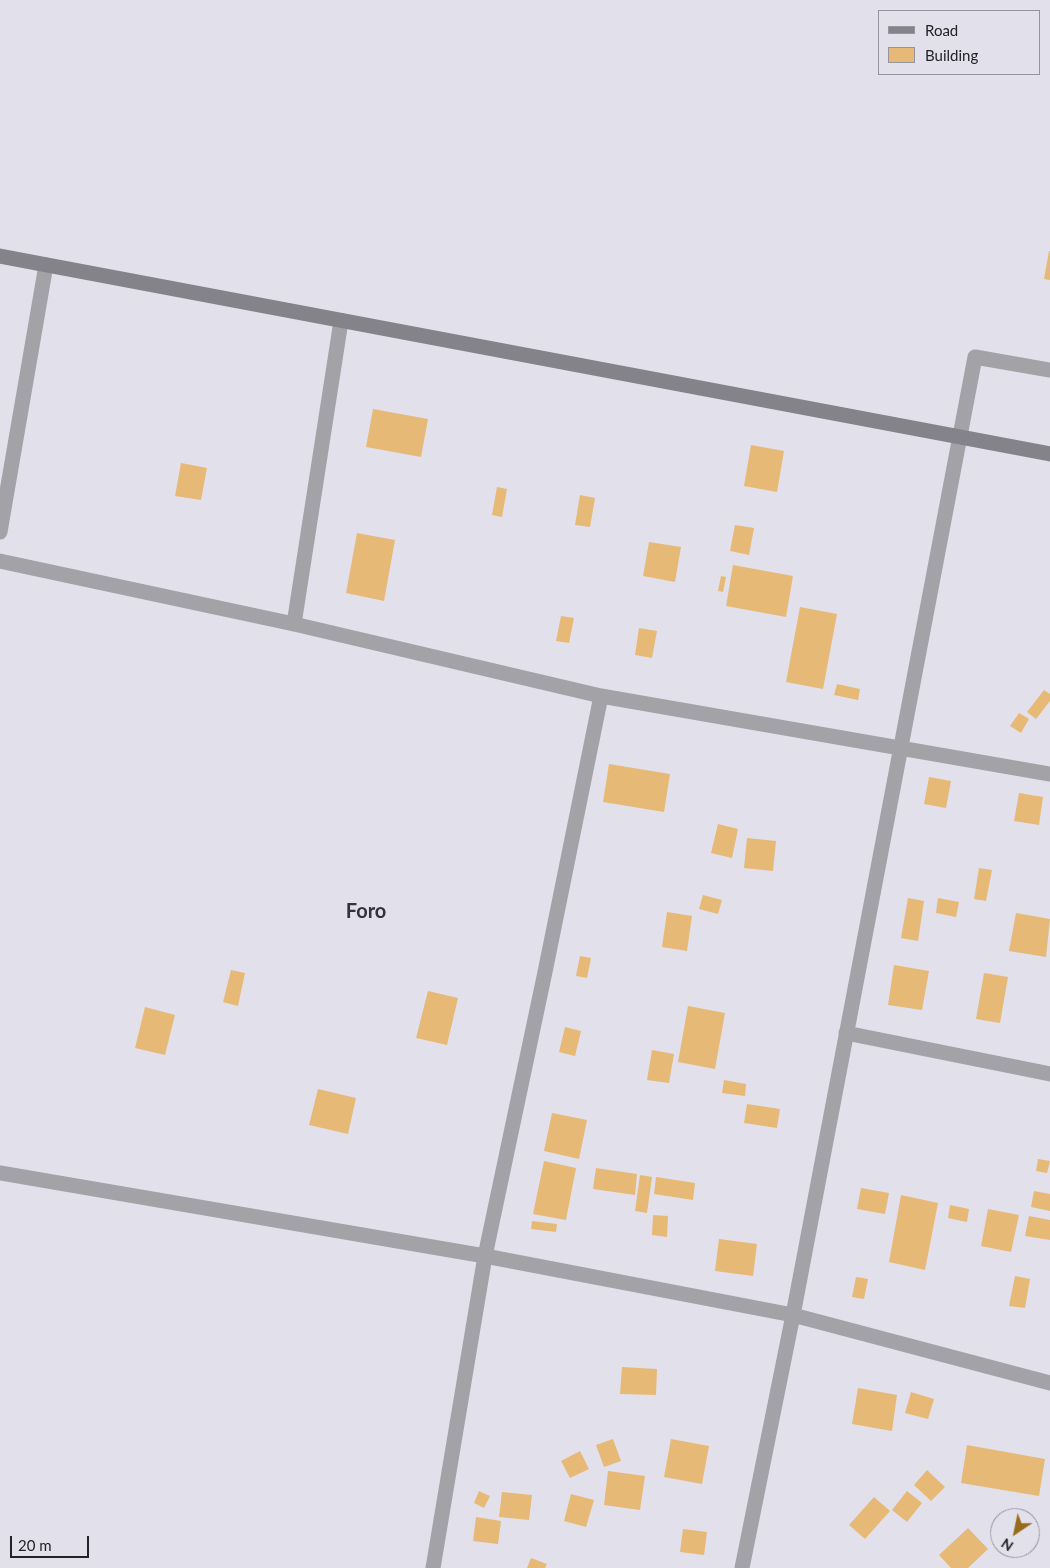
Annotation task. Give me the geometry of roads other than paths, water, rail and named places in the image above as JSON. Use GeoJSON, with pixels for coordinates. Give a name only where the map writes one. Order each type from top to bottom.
{"type":"FeatureCollection","features":[{"type":"Feature","properties":{"kind":"street"},"geometry":{"type":"LineString","coordinates":[[0,256],[1050,454]]}},
{"type":"Feature","properties":{"kind":"street"},"geometry":{"type":"LineString","coordinates":[[0,532],[46,265]]}},
{"type":"Feature","properties":{"kind":"street"},"geometry":{"type":"LineString","coordinates":[[294,624],[341,321]]}},
{"type":"Feature","properties":{"kind":"street"},"geometry":{"type":"LineString","coordinates":[[742,1568],[793,1315],[975,357],[1050,370]]}},
{"type":"Feature","properties":{"kind":"street"},"geometry":{"type":"LineString","coordinates":[[0,561],[294,624],[600,696],[1050,774]]}},
{"type":"Feature","properties":{"kind":"street"},"geometry":{"type":"LineString","coordinates":[[432,1568],[485,1256],[545,972],[600,696]]}},
{"type":"Feature","properties":{"kind":"street"},"geometry":{"type":"LineString","coordinates":[[846,1033],[1050,1074]]}},
{"type":"Feature","properties":{"kind":"street"},"geometry":{"type":"LineString","coordinates":[[0,1173],[485,1256],[793,1315],[1050,1384]]}},
{"type":"Feature","properties":{"kind":"district","name":"Foro"},"geometry":{"type":"Point","coordinates":[366,912]}}]}
